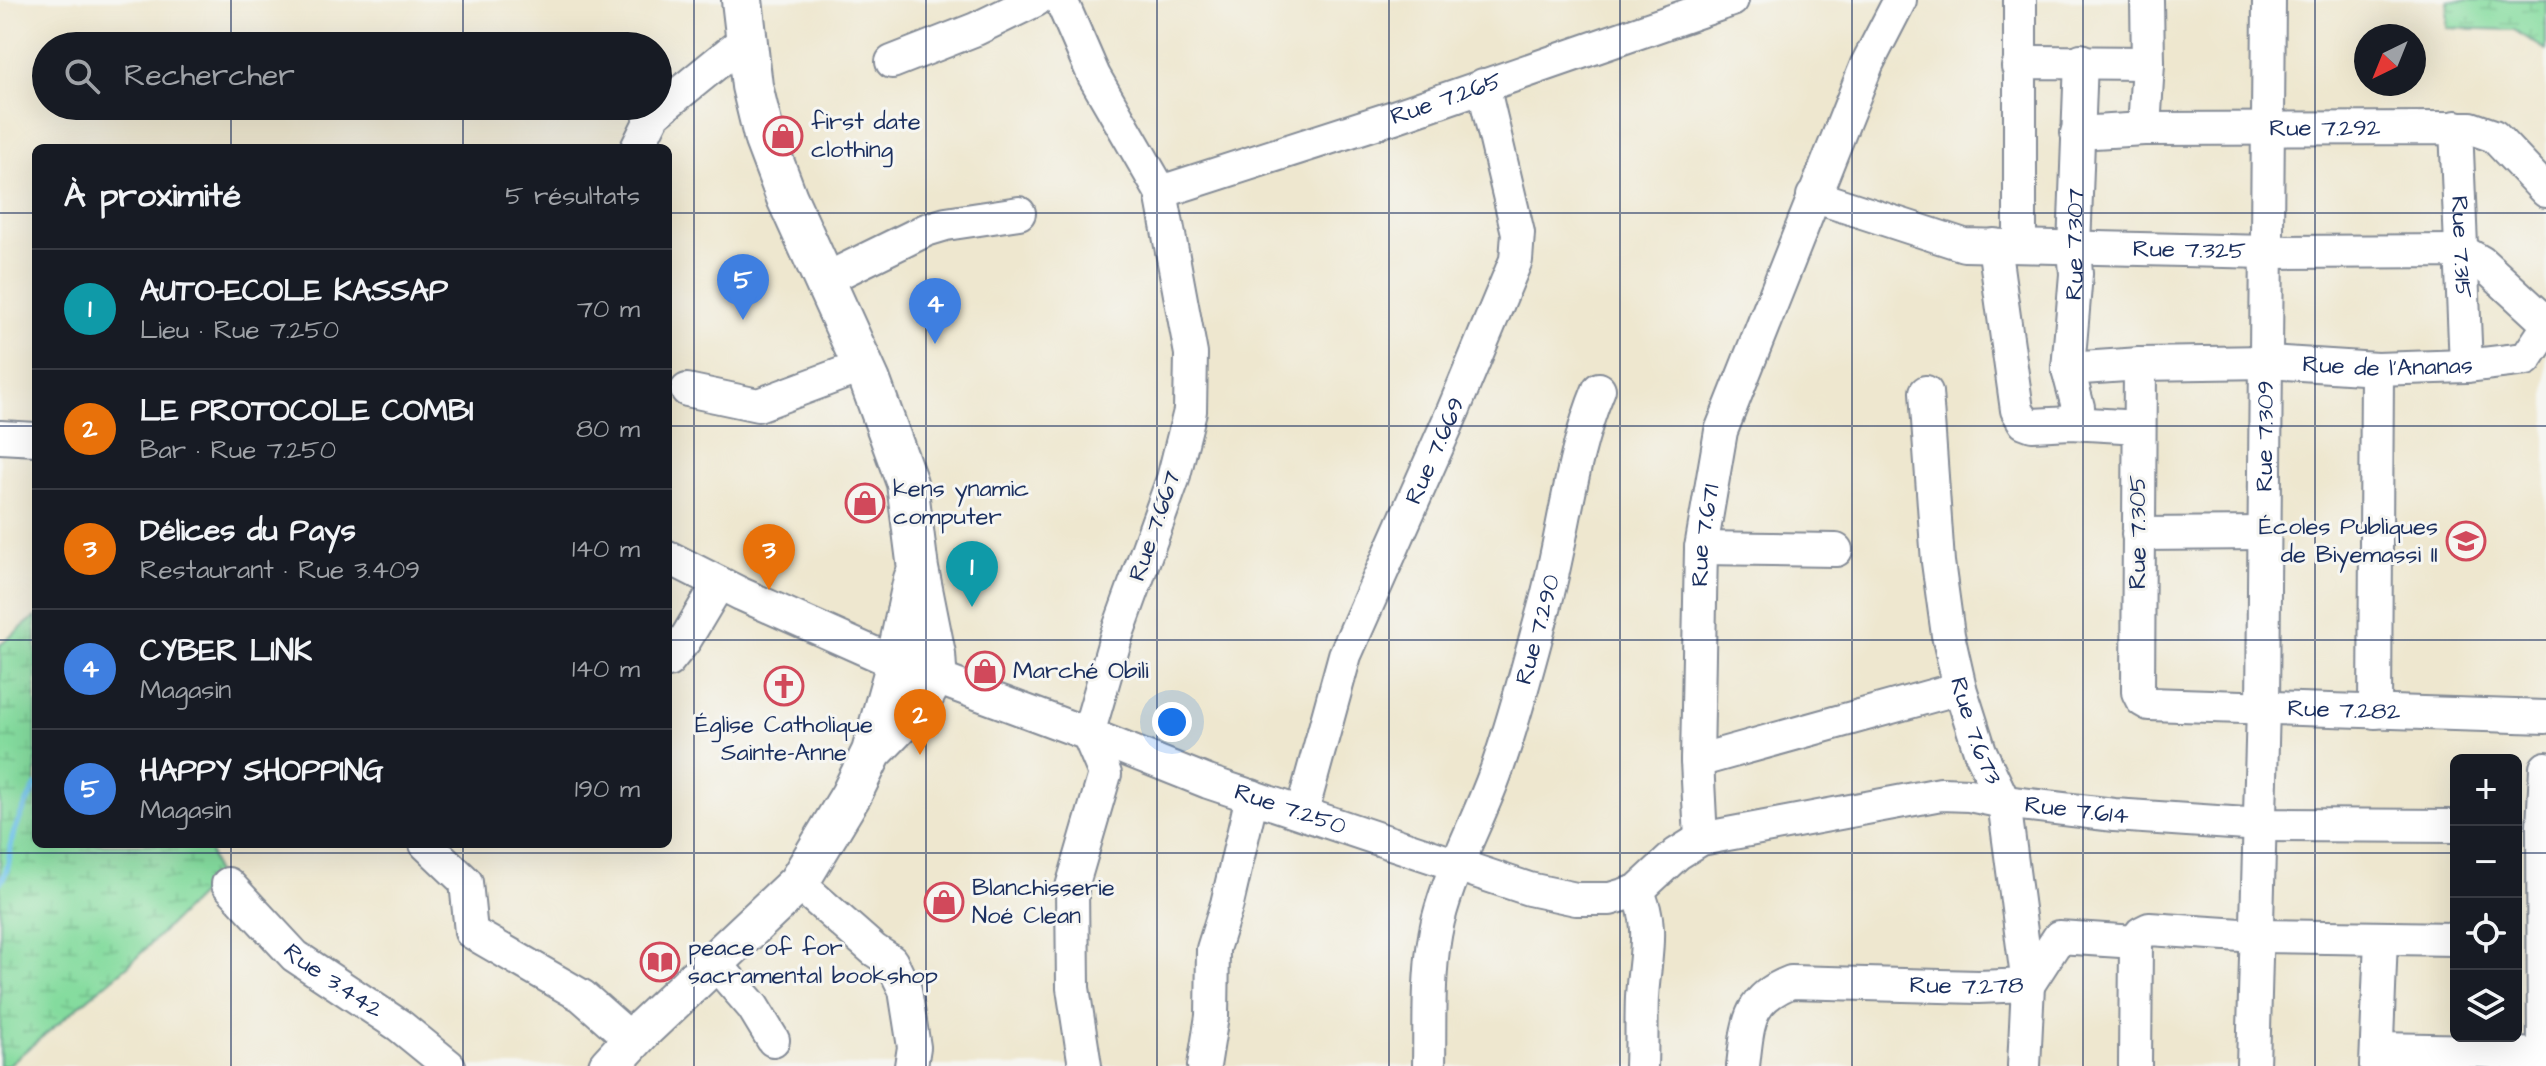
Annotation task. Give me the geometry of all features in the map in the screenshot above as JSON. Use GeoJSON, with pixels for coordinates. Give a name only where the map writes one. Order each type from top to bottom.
{"type":"FeatureCollection","features":[{"type":"Feature","properties":{"kind":"main road"},"geometry":{"type":"LineString","coordinates":[[742,0],[752,86],[765,140],[787,198],[885,418],[907,483],[918,569],[935,654],[934,677],[919,704],[872,752]]}},
{"type":"Feature","properties":{"kind":"main road"},"geometry":{"type":"LineString","coordinates":[[620,1053],[798,883],[851,795],[872,752],[918,569]]}},
{"type":"Feature","properties":{"kind":"street"},"geometry":{"type":"LineString","coordinates":[[892,62],[976,29],[1036,0]]}},
{"type":"Feature","properties":{"kind":"street","name":"Rue 7.667"},"geometry":{"type":"LineString","coordinates":[[1061,0],[1094,76],[1161,192],[1191,354],[1190,411],[1173,479],[1117,634],[1088,734]]}},
{"type":"Feature","properties":{"kind":"street","name":"Rue 7.265"},"geometry":{"type":"LineString","coordinates":[[1161,192],[1394,117],[1732,0]]}},
{"type":"Feature","properties":{"kind":"street","name":"Rue 7.671"},"geometry":{"type":"LineString","coordinates":[[1701,839],[1697,761],[1701,548],[1721,431],[1867,64],[1900,0]]}},
{"type":"Feature","properties":{"kind":"street"},"geometry":{"type":"LineString","coordinates":[[2020,0],[2018,67],[2021,133],[2007,245],[2017,410],[2024,422],[2032,425],[2071,423],[2139,427]]}},
{"type":"Feature","properties":{"kind":"street"},"geometry":{"type":"LineString","coordinates":[[2144,129],[2148,63],[2147,0]]}},
{"type":"Feature","properties":{"kind":"street","name":"Rue 7.309"},"geometry":{"type":"LineString","coordinates":[[2253,1066],[2263,707],[2269,0]]}},
{"type":"Feature","properties":{"kind":"street"},"geometry":{"type":"LineString","coordinates":[[672,99],[745,40]]}},
{"type":"Feature","properties":{"kind":"street"},"geometry":{"type":"LineString","coordinates":[[2018,67],[2033,62],[2081,60],[2148,63]]}},
{"type":"Feature","properties":{"kind":"street","name":"Rue 7.307"},"geometry":{"type":"LineString","coordinates":[[2071,423],[2078,407],[2068,369],[2076,274],[2074,248],[2081,60]]}},
{"type":"Feature","properties":{"kind":"street","name":"Rue 7.669"},"geometry":{"type":"LineString","coordinates":[[1302,812],[1345,655],[1516,260],[1518,233],[1483,85]]}},
{"type":"Feature","properties":{"kind":"street"},"geometry":{"type":"LineString","coordinates":[[639,144],[651,120]]}},
{"type":"Feature","properties":{"kind":"street","name":"Rue 7.292"},"geometry":{"type":"LineString","coordinates":[[2077,133],[2144,129],[2269,131],[2456,127],[2481,130],[2494,136],[2546,191]]}},
{"type":"Feature","properties":{"kind":"street","name":"Rue 7.315"},"geometry":{"type":"LineString","coordinates":[[2456,127],[2466,366]]}},
{"type":"Feature","properties":{"kind":"street","name":"Rue 7.325"},"geometry":{"type":"LineString","coordinates":[[1813,196],[1964,245],[2267,252],[2462,251]]}},
{"type":"Feature","properties":{"kind":"street"},"geometry":{"type":"LineString","coordinates":[[824,280],[926,230],[1019,213]]}},
{"type":"Feature","properties":{"kind":"street"},"geometry":{"type":"LineString","coordinates":[[2462,251],[2481,262],[2546,322]]}},
{"type":"Feature","properties":{"kind":"street","name":"Rue de l'Ananas"},"geometry":{"type":"LineString","coordinates":[[2068,369],[2140,364],[2268,362],[2377,369],[2466,366],[2526,359],[2546,329]]}},
{"type":"Feature","properties":{"kind":"street","name":"Rue 7.305"},"geometry":{"type":"LineString","coordinates":[[2140,364],[2138,692],[2142,700]]}},
{"type":"Feature","properties":{"kind":"street"},"geometry":{"type":"LineString","coordinates":[[687,390],[758,405],[863,366]]}},
{"type":"Feature","properties":{"kind":"street"},"geometry":{"type":"LineString","coordinates":[[2375,712],[2377,369]]}},
{"type":"Feature","properties":{"kind":"street","name":"Rue 7.290"},"geometry":{"type":"LineString","coordinates":[[1455,865],[1498,766],[1544,607],[1585,422],[1599,389]]}},
{"type":"Feature","properties":{"kind":"street","name":"Rue 7.673"},"geometry":{"type":"LineString","coordinates":[[1926,392],[1938,562],[1948,635],[1960,688],[1980,751],[2004,802],[2028,985],[2024,1066]]}},
{"type":"Feature","properties":{"kind":"street"},"geometry":{"type":"LineString","coordinates":[[2138,534],[2264,533]]}},
{"type":"Feature","properties":{"kind":"street"},"geometry":{"type":"LineString","coordinates":[[1701,548],[1836,550]]}},
{"type":"Feature","properties":{"kind":"street","name":"Rue 7.250"},"geometry":{"type":"LineString","coordinates":[[672,559],[896,663],[1208,782],[1455,865]]}},
{"type":"Feature","properties":{"kind":"street"},"geometry":{"type":"LineString","coordinates":[[672,656],[719,583]]}},
{"type":"Feature","properties":{"kind":"street"},"geometry":{"type":"LineString","coordinates":[[1697,761],[1960,688]]}},
{"type":"Feature","properties":{"kind":"street","name":"Rue 7.282"},"geometry":{"type":"LineString","coordinates":[[2142,700],[2149,704],[2546,717]]}},
{"type":"Feature","properties":{"kind":"street"},"geometry":{"type":"LineString","coordinates":[[1085,1066],[1073,988],[1072,887],[1105,774],[1088,734]]}},
{"type":"Feature","properties":{"kind":"street"},"geometry":{"type":"LineString","coordinates":[[2381,938],[2376,1058],[2544,1061],[2535,941],[2535,827],[2546,768]]}},
{"type":"Feature","properties":{"kind":"street","name":"Rue 7.614"},"geometry":{"type":"LineString","coordinates":[[1701,839],[1941,794],[2114,815],[2261,825],[2450,826]]}},
{"type":"Feature","properties":{"kind":"street"},"geometry":{"type":"LineString","coordinates":[[1204,1066],[1212,1016],[1213,949],[1227,904],[1252,796]]}},
{"type":"Feature","properties":{"kind":"street"},"geometry":{"type":"LineString","coordinates":[[1429,1066],[1430,983],[1438,923],[1455,865],[1529,889],[1576,899],[1610,899],[1637,891],[1677,854],[1701,839]]}},
{"type":"Feature","properties":{"kind":"street"},"geometry":{"type":"LineString","coordinates":[[430,848],[466,882],[471,932],[582,996],[620,1053]]}},
{"type":"Feature","properties":{"kind":"street"},"geometry":{"type":"LineString","coordinates":[[798,883],[874,950],[891,961],[905,990],[914,1047],[911,1066]]}},
{"type":"Feature","properties":{"kind":"street","name":"Rue 3.442"},"geometry":{"type":"LineString","coordinates":[[228,884],[295,956],[400,1026],[449,1066]]}},
{"type":"Feature","properties":{"kind":"street"},"geometry":{"type":"LineString","coordinates":[[1637,891],[1647,919],[1641,1066]]}},
{"type":"Feature","properties":{"kind":"street","name":"Rue 7.278"},"geometry":{"type":"LineString","coordinates":[[1743,1066],[1748,1028],[1756,1007],[1769,990],[1791,982],[1978,987],[2028,985],[2059,937],[2136,942],[2141,933],[2149,929],[2257,936],[2450,939]]}},
{"type":"Feature","properties":{"kind":"street"},"geometry":{"type":"LineString","coordinates":[[2135,1066],[2136,942]]}},
{"type":"Feature","properties":{"kind":"street"},"geometry":{"type":"LineString","coordinates":[[714,962],[753,1007],[773,1040]]}},
{"type":"Feature","properties":{"kind":"green space"},"geometry":{"type":"Polygon","coordinates":[[[2448,0],[2546,0],[2546,50],[2514,30],[2447,28],[2448,0]]]}},
{"type":"Feature","properties":{"kind":"green space"},"geometry":{"type":"Polygon","coordinates":[[[32,619],[32,848],[209,848],[217,878],[129,965],[7,1066],[0,1066],[0,645],[32,619]]]}},
{"type":"Feature","properties":{"kind":"waterway"},"geometry":{"type":"LineString","coordinates":[[0,882],[7,869],[18,823],[32,794]]}},
{"type":"Feature","properties":{"kind":"place","name":"first date clothing"},"geometry":{"type":"Point","coordinates":[783,136]}},
{"type":"Feature","properties":{"kind":"place","name":"HAPPY SHOPPING"},"geometry":{"type":"Point","coordinates":[743,320]}},
{"type":"Feature","properties":{"kind":"place","name":"CYBER LINK"},"geometry":{"type":"Point","coordinates":[935,344]}},
{"type":"Feature","properties":{"kind":"place","name":"kens ynamic computer"},"geometry":{"type":"Point","coordinates":[865,503]}},
{"type":"Feature","properties":{"kind":"place","name":"Écoles Publiques de Biyemassi II"},"geometry":{"type":"Point","coordinates":[2466,541]}},
{"type":"Feature","properties":{"kind":"place","name":"Délices du Pays"},"geometry":{"type":"Point","coordinates":[769,590]}},
{"type":"Feature","properties":{"kind":"place","name":"AUTO-ECOLE KASSAP"},"geometry":{"type":"Point","coordinates":[972,607]}},
{"type":"Feature","properties":{"kind":"place","name":"Marché Obili"},"geometry":{"type":"Point","coordinates":[985,671]}},
{"type":"Feature","properties":{"kind":"place","name":"Église Catholique Sainte-Anne"},"geometry":{"type":"Point","coordinates":[784,686]}},
{"type":"Feature","properties":{"kind":"place","name":"LE PROTOCOLE COMBI"},"geometry":{"type":"Point","coordinates":[920,755]}},
{"type":"Feature","properties":{"kind":"place","name":"Blanchisserie Noé Clean"},"geometry":{"type":"Point","coordinates":[944,902]}},
{"type":"Feature","properties":{"kind":"place","name":"peace of for sacramental bookshop"},"geometry":{"type":"Point","coordinates":[660,962]}}]}
